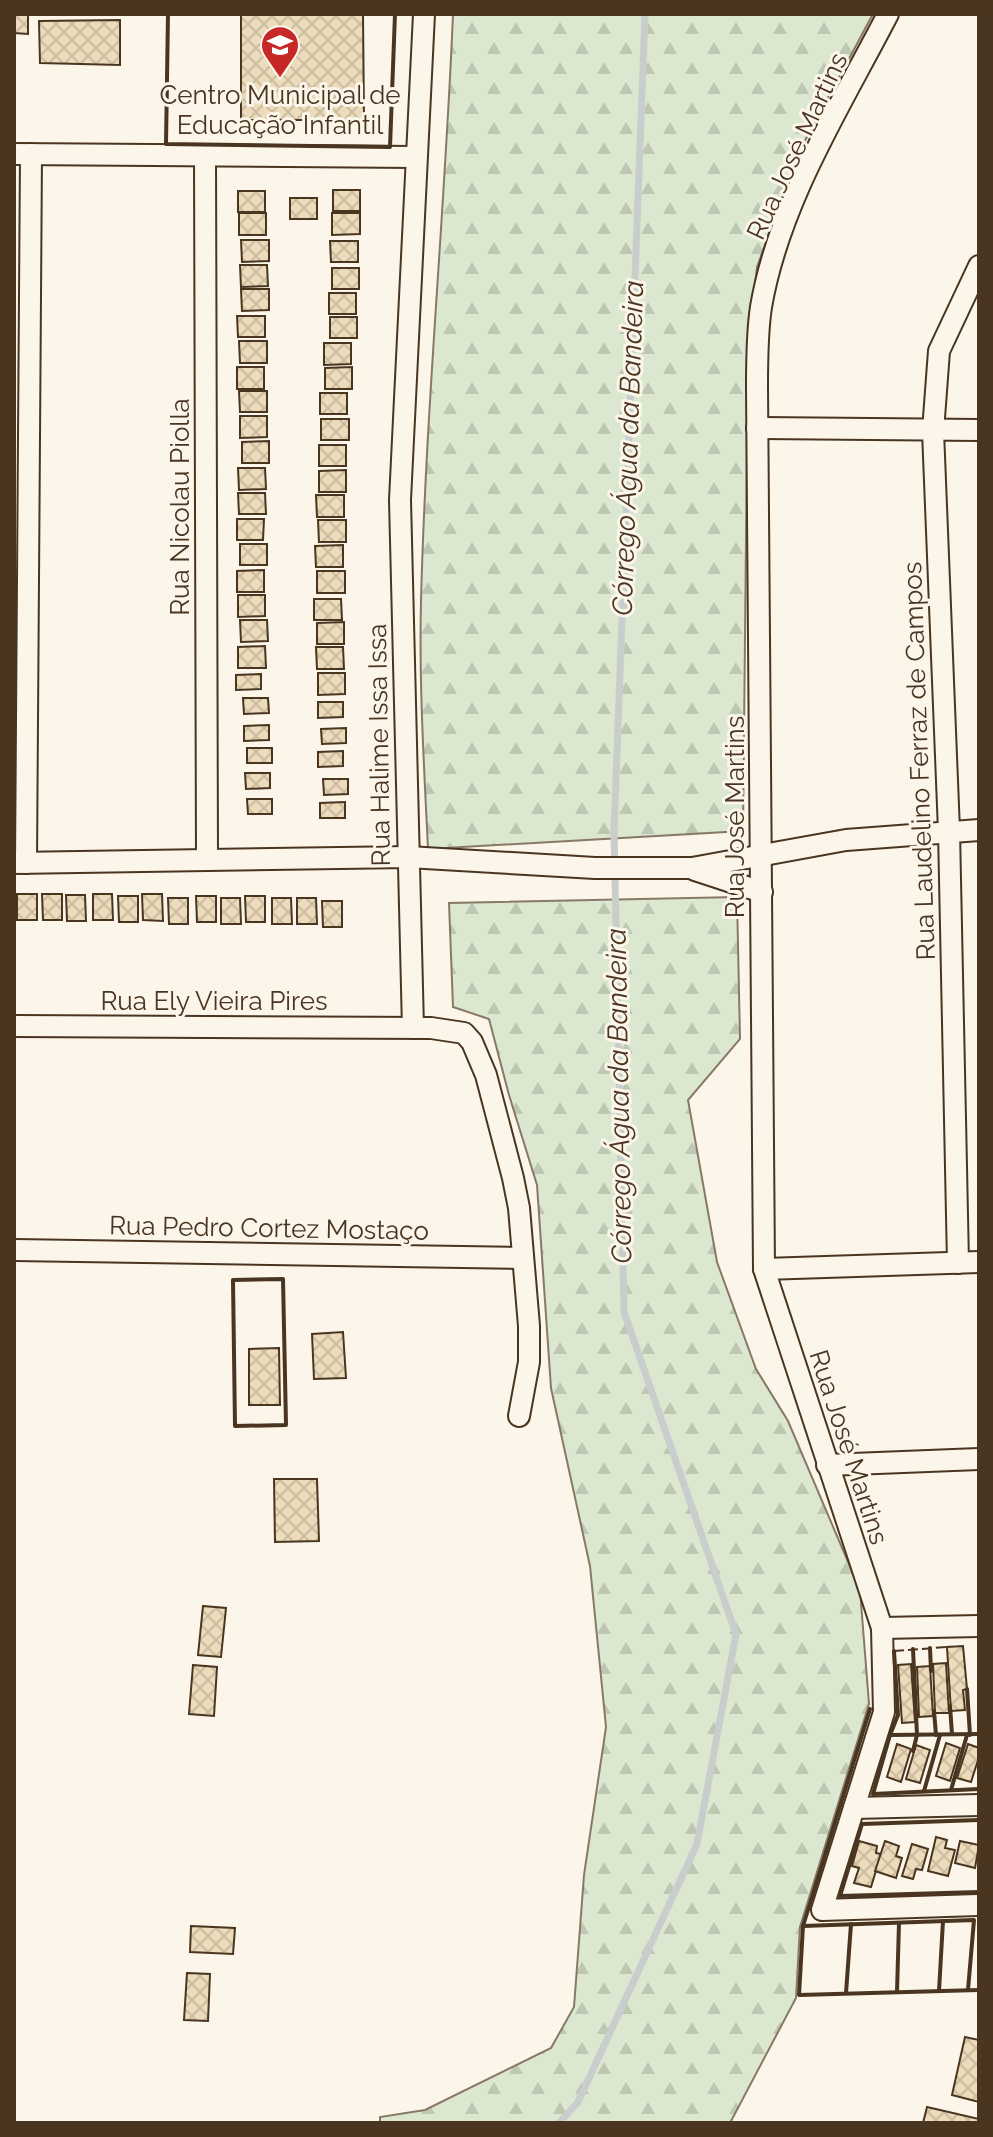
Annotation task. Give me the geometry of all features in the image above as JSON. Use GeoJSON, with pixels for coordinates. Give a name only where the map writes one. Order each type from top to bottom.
{"type":"FeatureCollection","features":[{"type":"Feature","properties":{"kind":"street","name":"Rua Halime Issa Issa"},"geometry":{"type":"LineString","coordinates":[[413,1028],[400,500],[424,14]]}},
{"type":"Feature","properties":{"kind":"street","name":"Rua José Martins"},"geometry":{"type":"LineString","coordinates":[[888,14],[820,146],[778,241],[761,309],[757,428],[764,1269],[882,1628],[884,1712],[822,1910],[978,1905]]}},
{"type":"Feature","properties":{"kind":"street"},"geometry":{"type":"LineString","coordinates":[[416,157],[22,154],[20,863],[408,857],[595,868],[692,868],[846,840],[979,830]]}},
{"type":"Feature","properties":{"kind":"street","name":"Rua Nicolau Piolla"},"geometry":{"type":"LineString","coordinates":[[205,155],[207,858]]}},
{"type":"Feature","properties":{"kind":"street","name":"Rua Laudelino Ferraz de Campos"},"geometry":{"type":"LineString","coordinates":[[958,1263],[949,831],[933,431],[939,351],[979,266]]}},
{"type":"Feature","properties":{"kind":"street"},"geometry":{"type":"LineString","coordinates":[[757,428],[979,430]]}},
{"type":"Feature","properties":{"kind":"street"},"geometry":{"type":"LineString","coordinates":[[692,868],[762,892]]}},
{"type":"Feature","properties":{"kind":"street","name":"Rua Ely Vieira Pires"},"geometry":{"type":"LineString","coordinates":[[14,1026],[413,1028]]}},
{"type":"Feature","properties":{"kind":"street"},"geometry":{"type":"LineString","coordinates":[[413,1028],[464,1033],[480,1057],[519,1208],[529,1362],[519,1416]]}},
{"type":"Feature","properties":{"kind":"street","name":"Rua Pedro Cortez Mostaço"},"geometry":{"type":"LineString","coordinates":[[14,1250],[523,1258]]}},
{"type":"Feature","properties":{"kind":"street"},"geometry":{"type":"LineString","coordinates":[[764,1269],[979,1262]]}},
{"type":"Feature","properties":{"kind":"street"},"geometry":{"type":"LineString","coordinates":[[827,1465],[979,1459]]}},
{"type":"Feature","properties":{"kind":"street"},"geometry":{"type":"LineString","coordinates":[[882,1628],[979,1626]]}},
{"type":"Feature","properties":{"kind":"street"},"geometry":{"type":"LineString","coordinates":[[854,1808],[979,1805]]}},
{"type":"Feature","properties":{"kind":"green space"},"geometry":{"type":"Polygon","coordinates":[[[453,14],[873,14],[800,150],[757,267],[748,346],[743,831],[428,849],[421,694],[421,601],[453,14]]]}},
{"type":"Feature","properties":{"kind":"green space"},"geometry":{"type":"Polygon","coordinates":[[[737,897],[740,1039],[688,1100],[717,1262],[756,1369],[788,1421],[860,1590],[869,1704],[800,1927],[796,1998],[730,2123],[380,2123],[380,2117],[425,2110],[551,2048],[574,2007],[584,1875],[606,1727],[590,1566],[551,1388],[537,1185],[489,1019],[453,1007],[449,903],[737,897]]]}},
{"type":"Feature","properties":{"kind":"building"},"geometry":{"type":"Polygon","coordinates":[[[14,14],[28,14],[28,34],[14,33],[14,14]]]}},
{"type":"Feature","properties":{"kind":"building"},"geometry":{"type":"Polygon","coordinates":[[[241,14],[363,14],[364,120],[241,120],[241,14]]]}},
{"type":"Feature","properties":{"kind":"building"},"geometry":{"type":"Polygon","coordinates":[[[120,20],[120,65],[40,63],[39,21],[120,20]]]}},
{"type":"Feature","properties":{"kind":"building"},"geometry":{"type":"Polygon","coordinates":[[[333,190],[360,190],[360,211],[333,211],[333,190]]]}},
{"type":"Feature","properties":{"kind":"building"},"geometry":{"type":"Polygon","coordinates":[[[238,191],[265,191],[265,212],[238,212],[238,191]]]}},
{"type":"Feature","properties":{"kind":"building"},"geometry":{"type":"Polygon","coordinates":[[[290,198],[317,198],[317,219],[290,219],[290,198]]]}},
{"type":"Feature","properties":{"kind":"building"},"geometry":{"type":"Polygon","coordinates":[[[239,213],[266,213],[266,235],[239,235],[239,213]]]}},
{"type":"Feature","properties":{"kind":"building"},"geometry":{"type":"Polygon","coordinates":[[[332,213],[360,213],[360,234],[332,235],[332,213]]]}},
{"type":"Feature","properties":{"kind":"building"},"geometry":{"type":"Polygon","coordinates":[[[241,240],[269,240],[269,261],[242,262],[241,240]]]}},
{"type":"Feature","properties":{"kind":"building"},"geometry":{"type":"Polygon","coordinates":[[[330,241],[358,241],[358,262],[331,262],[330,241]]]}},
{"type":"Feature","properties":{"kind":"building"},"geometry":{"type":"Polygon","coordinates":[[[240,265],[267,265],[268,286],[241,287],[240,265]]]}},
{"type":"Feature","properties":{"kind":"building"},"geometry":{"type":"Polygon","coordinates":[[[332,268],[359,268],[359,289],[332,289],[332,268]]]}},
{"type":"Feature","properties":{"kind":"building"},"geometry":{"type":"Polygon","coordinates":[[[241,289],[269,289],[269,310],[242,311],[241,289]]]}},
{"type":"Feature","properties":{"kind":"building"},"geometry":{"type":"Polygon","coordinates":[[[329,293],[356,293],[356,314],[329,314],[329,293]]]}},
{"type":"Feature","properties":{"kind":"building"},"geometry":{"type":"Polygon","coordinates":[[[237,316],[265,316],[265,337],[238,337],[237,316]]]}},
{"type":"Feature","properties":{"kind":"building"},"geometry":{"type":"Polygon","coordinates":[[[330,317],[357,317],[357,338],[330,338],[330,317]]]}},
{"type":"Feature","properties":{"kind":"building"},"geometry":{"type":"Polygon","coordinates":[[[239,341],[267,341],[267,363],[240,363],[239,341]]]}},
{"type":"Feature","properties":{"kind":"building"},"geometry":{"type":"Polygon","coordinates":[[[324,343],[351,343],[351,364],[324,365],[324,343]]]}},
{"type":"Feature","properties":{"kind":"building"},"geometry":{"type":"Polygon","coordinates":[[[237,367],[264,367],[264,389],[237,389],[237,367]]]}},
{"type":"Feature","properties":{"kind":"building"},"geometry":{"type":"Polygon","coordinates":[[[352,367],[352,389],[325,389],[325,368],[352,367]]]}},
{"type":"Feature","properties":{"kind":"building"},"geometry":{"type":"Polygon","coordinates":[[[239,391],[267,391],[267,412],[240,412],[239,391]]]}},
{"type":"Feature","properties":{"kind":"building"},"geometry":{"type":"Polygon","coordinates":[[[320,393],[347,393],[347,414],[320,414],[320,393]]]}},
{"type":"Feature","properties":{"kind":"building"},"geometry":{"type":"Polygon","coordinates":[[[240,416],[267,416],[267,437],[240,438],[240,416]]]}},
{"type":"Feature","properties":{"kind":"building"},"geometry":{"type":"Polygon","coordinates":[[[321,419],[349,419],[349,440],[321,440],[321,419]]]}},
{"type":"Feature","properties":{"kind":"building"},"geometry":{"type":"Polygon","coordinates":[[[269,441],[269,463],[242,463],[242,442],[269,441]]]}},
{"type":"Feature","properties":{"kind":"building"},"geometry":{"type":"Polygon","coordinates":[[[319,445],[346,445],[346,466],[319,466],[319,445]]]}},
{"type":"Feature","properties":{"kind":"building"},"geometry":{"type":"Polygon","coordinates":[[[238,468],[265,468],[266,489],[239,490],[238,468]]]}},
{"type":"Feature","properties":{"kind":"building"},"geometry":{"type":"Polygon","coordinates":[[[346,470],[346,492],[319,492],[319,471],[346,470]]]}},
{"type":"Feature","properties":{"kind":"building"},"geometry":{"type":"Polygon","coordinates":[[[238,493],[265,493],[266,514],[239,514],[238,493]]]}},
{"type":"Feature","properties":{"kind":"building"},"geometry":{"type":"Polygon","coordinates":[[[316,495],[344,495],[344,517],[317,517],[316,495]]]}},
{"type":"Feature","properties":{"kind":"building"},"geometry":{"type":"Polygon","coordinates":[[[237,519],[264,519],[263,540],[237,540],[237,519]]]}},
{"type":"Feature","properties":{"kind":"building"},"geometry":{"type":"Polygon","coordinates":[[[318,520],[346,520],[346,542],[319,542],[318,520]]]}},
{"type":"Feature","properties":{"kind":"building"},"geometry":{"type":"Polygon","coordinates":[[[240,544],[267,544],[267,565],[240,565],[240,544]]]}},
{"type":"Feature","properties":{"kind":"building"},"geometry":{"type":"Polygon","coordinates":[[[343,545],[343,567],[316,567],[315,546],[343,545]]]}},
{"type":"Feature","properties":{"kind":"building"},"geometry":{"type":"Polygon","coordinates":[[[264,570],[264,592],[237,592],[237,571],[264,570]]]}},
{"type":"Feature","properties":{"kind":"building"},"geometry":{"type":"Polygon","coordinates":[[[317,571],[345,571],[345,593],[317,593],[317,571]]]}},
{"type":"Feature","properties":{"kind":"building"},"geometry":{"type":"Polygon","coordinates":[[[238,595],[265,595],[265,616],[238,617],[238,595]]]}},
{"type":"Feature","properties":{"kind":"building"},"geometry":{"type":"Polygon","coordinates":[[[314,599],[341,599],[342,620],[314,620],[314,599]]]}},
{"type":"Feature","properties":{"kind":"building"},"geometry":{"type":"Polygon","coordinates":[[[240,620],[267,620],[268,641],[241,642],[240,620]]]}},
{"type":"Feature","properties":{"kind":"building"},"geometry":{"type":"Polygon","coordinates":[[[344,622],[344,644],[317,644],[317,623],[344,622]]]}},
{"type":"Feature","properties":{"kind":"building"},"geometry":{"type":"Polygon","coordinates":[[[265,646],[266,668],[238,668],[238,647],[265,646]]]}},
{"type":"Feature","properties":{"kind":"building"},"geometry":{"type":"Polygon","coordinates":[[[316,647],[343,647],[344,669],[317,669],[316,647]]]}},
{"type":"Feature","properties":{"kind":"building"},"geometry":{"type":"Polygon","coordinates":[[[318,673],[345,673],[345,694],[318,695],[318,673]]]}},
{"type":"Feature","properties":{"kind":"building"},"geometry":{"type":"Polygon","coordinates":[[[261,674],[261,689],[236,690],[236,675],[261,674]]]}},
{"type":"Feature","properties":{"kind":"building"},"geometry":{"type":"Polygon","coordinates":[[[243,698],[268,698],[269,713],[244,714],[243,698]]]}},
{"type":"Feature","properties":{"kind":"building"},"geometry":{"type":"Polygon","coordinates":[[[318,702],[343,702],[343,717],[318,718],[318,702]]]}},
{"type":"Feature","properties":{"kind":"building"},"geometry":{"type":"Polygon","coordinates":[[[269,725],[269,740],[244,741],[244,726],[269,725]]]}},
{"type":"Feature","properties":{"kind":"building"},"geometry":{"type":"Polygon","coordinates":[[[346,728],[346,743],[322,744],[321,729],[346,728]]]}},
{"type":"Feature","properties":{"kind":"building"},"geometry":{"type":"Polygon","coordinates":[[[247,748],[272,748],[272,763],[247,763],[247,748]]]}},
{"type":"Feature","properties":{"kind":"building"},"geometry":{"type":"Polygon","coordinates":[[[343,751],[343,766],[318,767],[318,752],[343,751]]]}},
{"type":"Feature","properties":{"kind":"building"},"geometry":{"type":"Polygon","coordinates":[[[245,773],[270,773],[270,788],[246,789],[245,773]]]}},
{"type":"Feature","properties":{"kind":"building"},"geometry":{"type":"Polygon","coordinates":[[[323,779],[348,779],[348,794],[324,795],[323,779]]]}},
{"type":"Feature","properties":{"kind":"building"},"geometry":{"type":"Polygon","coordinates":[[[247,799],[272,799],[272,814],[248,814],[247,799]]]}},
{"type":"Feature","properties":{"kind":"building"},"geometry":{"type":"Polygon","coordinates":[[[345,802],[345,818],[320,818],[320,803],[345,802]]]}},
{"type":"Feature","properties":{"kind":"building"},"geometry":{"type":"Polygon","coordinates":[[[17,894],[37,894],[37,920],[17,920],[17,894]]]}},
{"type":"Feature","properties":{"kind":"building"},"geometry":{"type":"Polygon","coordinates":[[[42,894],[62,894],[62,920],[43,920],[42,894]]]}},
{"type":"Feature","properties":{"kind":"building"},"geometry":{"type":"Polygon","coordinates":[[[93,894],[112,894],[113,920],[93,920],[93,894]]]}},
{"type":"Feature","properties":{"kind":"building"},"geometry":{"type":"Polygon","coordinates":[[[142,894],[162,894],[163,921],[143,920],[142,894]]]}},
{"type":"Feature","properties":{"kind":"building"},"geometry":{"type":"Polygon","coordinates":[[[66,895],[85,895],[86,921],[67,921],[66,895]]]}},
{"type":"Feature","properties":{"kind":"building"},"geometry":{"type":"Polygon","coordinates":[[[118,896],[138,896],[138,922],[119,922],[118,896]]]}},
{"type":"Feature","properties":{"kind":"building"},"geometry":{"type":"Polygon","coordinates":[[[196,896],[216,896],[216,922],[197,922],[196,896]]]}},
{"type":"Feature","properties":{"kind":"building"},"geometry":{"type":"Polygon","coordinates":[[[245,896],[265,896],[265,922],[246,922],[245,896]]]}},
{"type":"Feature","properties":{"kind":"building"},"geometry":{"type":"Polygon","coordinates":[[[168,898],[188,898],[188,924],[169,924],[168,898]]]}},
{"type":"Feature","properties":{"kind":"building"},"geometry":{"type":"Polygon","coordinates":[[[221,898],[240,898],[241,924],[221,924],[221,898]]]}},
{"type":"Feature","properties":{"kind":"building"},"geometry":{"type":"Polygon","coordinates":[[[272,898],[291,898],[292,924],[272,924],[272,898]]]}},
{"type":"Feature","properties":{"kind":"building"},"geometry":{"type":"Polygon","coordinates":[[[297,898],[316,898],[317,924],[297,924],[297,898]]]}},
{"type":"Feature","properties":{"kind":"building"},"geometry":{"type":"Polygon","coordinates":[[[322,901],[342,901],[342,927],[323,927],[322,901]]]}},
{"type":"Feature","properties":{"kind":"building"},"geometry":{"type":"Polygon","coordinates":[[[343,1332],[346,1378],[314,1379],[312,1334],[343,1332]]]}},
{"type":"Feature","properties":{"kind":"building"},"geometry":{"type":"Polygon","coordinates":[[[279,1348],[280,1405],[249,1405],[249,1349],[279,1348]]]}},
{"type":"Feature","properties":{"kind":"building"},"geometry":{"type":"Polygon","coordinates":[[[274,1479],[317,1479],[319,1541],[275,1542],[274,1479]]]}},
{"type":"Feature","properties":{"kind":"building"},"geometry":{"type":"Polygon","coordinates":[[[203,1606],[226,1608],[221,1657],[198,1655],[203,1606]]]}},
{"type":"Feature","properties":{"kind":"building"},"geometry":{"type":"Polygon","coordinates":[[[963,1646],[967,1689],[963,1690],[965,1710],[951,1711],[947,1647],[963,1646]]]}},
{"type":"Feature","properties":{"kind":"building"},"geometry":{"type":"Polygon","coordinates":[[[946,1663],[949,1713],[935,1713],[933,1664],[946,1663]]]}},
{"type":"Feature","properties":{"kind":"building"},"geometry":{"type":"Polygon","coordinates":[[[911,1664],[915,1722],[902,1723],[898,1665],[911,1664]]]}},
{"type":"Feature","properties":{"kind":"building"},"geometry":{"type":"Polygon","coordinates":[[[193,1665],[217,1667],[214,1716],[189,1714],[193,1665]]]}},
{"type":"Feature","properties":{"kind":"building"},"geometry":{"type":"Polygon","coordinates":[[[930,1666],[933,1716],[919,1717],[917,1667],[930,1666]]]}},
{"type":"Feature","properties":{"kind":"building"},"geometry":{"type":"Polygon","coordinates":[[[946,1743],[960,1748],[950,1781],[936,1776],[946,1743]]]}},
{"type":"Feature","properties":{"kind":"building"},"geometry":{"type":"Polygon","coordinates":[[[897,1744],[911,1749],[901,1782],[887,1777],[897,1744]]]}},
{"type":"Feature","properties":{"kind":"building"},"geometry":{"type":"Polygon","coordinates":[[[968,1744],[979,1748],[971,1782],[957,1778],[968,1744]]]}},
{"type":"Feature","properties":{"kind":"building"},"geometry":{"type":"Polygon","coordinates":[[[916,1745],[930,1750],[920,1783],[906,1779],[916,1745]]]}},
{"type":"Feature","properties":{"kind":"building"},"geometry":{"type":"Polygon","coordinates":[[[936,1837],[947,1840],[945,1848],[955,1850],[948,1876],[928,1871],[936,1837]]]}},
{"type":"Feature","properties":{"kind":"building"},"geometry":{"type":"Polygon","coordinates":[[[859,1841],[877,1846],[876,1853],[881,1854],[871,1887],[854,1883],[859,1868],[852,1866],[859,1841]]]}},
{"type":"Feature","properties":{"kind":"building"},"geometry":{"type":"Polygon","coordinates":[[[885,1841],[899,1846],[896,1856],[902,1858],[896,1878],[875,1871],[885,1841]]]}},
{"type":"Feature","properties":{"kind":"building"},"geometry":{"type":"Polygon","coordinates":[[[960,1841],[979,1845],[975,1868],[955,1863],[960,1841]]]}},
{"type":"Feature","properties":{"kind":"building"},"geometry":{"type":"Polygon","coordinates":[[[912,1844],[928,1849],[922,1870],[916,1869],[913,1879],[902,1876],[912,1844]]]}},
{"type":"Feature","properties":{"kind":"building"},"geometry":{"type":"Polygon","coordinates":[[[191,1926],[235,1928],[233,1954],[190,1952],[191,1926]]]}},
{"type":"Feature","properties":{"kind":"building"},"geometry":{"type":"Polygon","coordinates":[[[187,1973],[210,1974],[208,2021],[184,2020],[187,1973]]]}},
{"type":"Feature","properties":{"kind":"building"},"geometry":{"type":"Polygon","coordinates":[[[965,2037],[979,2040],[979,2102],[952,2095],[965,2037]]]}},
{"type":"Feature","properties":{"kind":"building"},"geometry":{"type":"Polygon","coordinates":[[[927,2107],[979,2119],[979,2123],[923,2123],[927,2107]]]}},
{"type":"Feature","properties":{"kind":"waterway","name":"Córrego Água da Bandeira"},"geometry":{"type":"LineString","coordinates":[[559,2123],[578,2102],[697,1844],[736,1634],[624,1312],[614,831],[645,14]]}},
{"type":"Feature","properties":{"kind":"fence"},"geometry":{"type":"LineString","coordinates":[[894,1651],[947,1647]]}},
{"type":"Feature","properties":{"kind":"wall"},"geometry":{"type":"LineString","coordinates":[[168,14],[166,144],[390,147],[395,14]]}},
{"type":"Feature","properties":{"kind":"wall"},"geometry":{"type":"LineString","coordinates":[[283,1279],[286,1425],[235,1426],[233,1280],[283,1279]]}},
{"type":"Feature","properties":{"kind":"wall"},"geometry":{"type":"LineString","coordinates":[[930,1648],[931,1671]]}},
{"type":"Feature","properties":{"kind":"wall"},"geometry":{"type":"LineString","coordinates":[[913,1649],[917,1735],[913,1751]]}},
{"type":"Feature","properties":{"kind":"wall"},"geometry":{"type":"LineString","coordinates":[[894,1651],[898,1715],[890,1735],[979,1734]]}},
{"type":"Feature","properties":{"kind":"wall"},"geometry":{"type":"LineString","coordinates":[[967,1689],[970,1735]]}},
{"type":"Feature","properties":{"kind":"wall"},"geometry":{"type":"LineString","coordinates":[[950,1706],[952,1734]]}},
{"type":"Feature","properties":{"kind":"wall"},"geometry":{"type":"LineString","coordinates":[[870,1709],[803,1926],[799,1995],[979,1990]]}},
{"type":"Feature","properties":{"kind":"wall"},"geometry":{"type":"LineString","coordinates":[[934,1711],[936,1735]]}},
{"type":"Feature","properties":{"kind":"wall"},"geometry":{"type":"LineString","coordinates":[[890,1735],[873,1794],[979,1789]]}},
{"type":"Feature","properties":{"kind":"wall"},"geometry":{"type":"LineString","coordinates":[[924,1791],[940,1735]]}},
{"type":"Feature","properties":{"kind":"wall"},"geometry":{"type":"LineString","coordinates":[[951,1790],[967,1735]]}},
{"type":"Feature","properties":{"kind":"wall"},"geometry":{"type":"LineString","coordinates":[[979,1820],[862,1824],[840,1896],[979,1892]]}},
{"type":"Feature","properties":{"kind":"wall"},"geometry":{"type":"LineString","coordinates":[[803,1926],[974,1920],[968,1990]]}},
{"type":"Feature","properties":{"kind":"wall"},"geometry":{"type":"LineString","coordinates":[[939,1991],[943,1921]]}},
{"type":"Feature","properties":{"kind":"wall"},"geometry":{"type":"LineString","coordinates":[[897,1992],[899,1923]]}},
{"type":"Feature","properties":{"kind":"wall"},"geometry":{"type":"LineString","coordinates":[[846,1993],[851,1924]]}},
{"type":"Feature","properties":{"kind":"place","name":"Centro Municipal de Educação Infantil"},"geometry":{"type":"Point","coordinates":[280,79]}}]}
